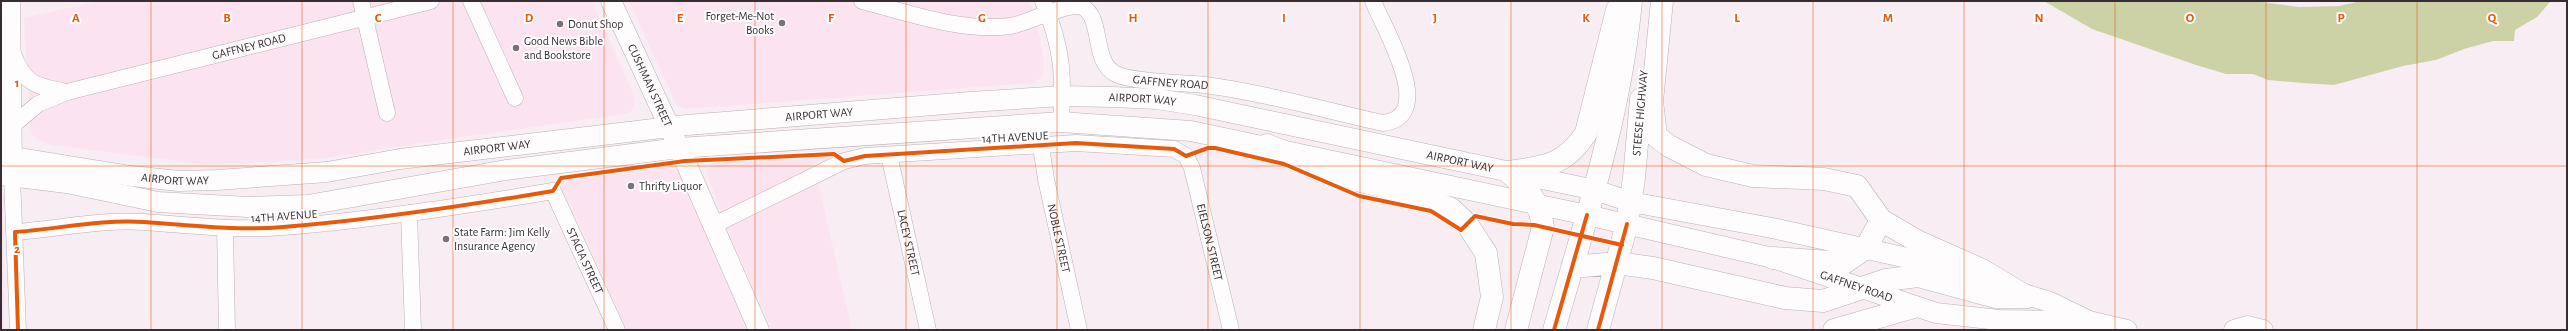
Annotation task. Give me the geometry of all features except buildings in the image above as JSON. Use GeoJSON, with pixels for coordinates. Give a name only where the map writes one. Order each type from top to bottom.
{"type":"FeatureCollection","features":[{"type":"Feature","properties":{"kind":"highway"},"geometry":{"type":"LineString","coordinates":[[1508,172],[1548,166],[1565,157],[1579,144],[1586,133],[1618,1]]}},
{"type":"Feature","properties":{"kind":"highway","name":"STEESE HIGHWAY"},"geometry":{"type":"LineString","coordinates":[[1554,330],[1595,190],[1621,67],[1631,1]]}},
{"type":"Feature","properties":{"kind":"highway","name":"STEESE HIGHWAY"},"geometry":{"type":"LineString","coordinates":[[1598,330],[1617,263],[1631,202],[1653,1]]}},
{"type":"Feature","properties":{"kind":"highway"},"geometry":{"type":"LineString","coordinates":[[1662,1],[1652,101],[1656,136],[1687,156],[1712,166],[1753,176],[1824,179],[1857,186],[1881,220],[1917,241],[1982,270],[2027,297]]}},
{"type":"Feature","properties":{"kind":"highway"},"geometry":{"type":"LineString","coordinates":[[1267,145],[1344,177],[1418,196],[1451,209],[1467,224],[1486,253],[1492,297],[1484,330]]}},
{"type":"Feature","properties":{"kind":"highway"},"geometry":{"type":"LineString","coordinates":[[1508,172],[1527,189],[1537,204],[1543,227],[1516,330]]}},
{"type":"Feature","properties":{"kind":"highway"},"geometry":{"type":"LineString","coordinates":[[1773,258],[1844,263],[1866,248],[1881,220]]}},
{"type":"Feature","properties":{"kind":"highway"},"geometry":{"type":"LineString","coordinates":[[1572,267],[1617,263],[1653,268],[1785,298],[1823,301],[1886,280],[1918,276],[1995,296],[2027,297]]}},
{"type":"Feature","properties":{"kind":"highway"},"geometry":{"type":"LineString","coordinates":[[1834,330],[1914,307]]}},
{"type":"Feature","properties":{"kind":"main road"},"geometry":{"type":"LineString","coordinates":[[7,175],[6,156],[12,126],[10,1]]}},
{"type":"Feature","properties":{"kind":"main road","name":"CUSHMAN STREET"},"geometry":{"type":"LineString","coordinates":[[611,1],[679,148],[759,330]]}},
{"type":"Feature","properties":{"kind":"main road","name":"AIRPORT WAY"},"geometry":{"type":"LineString","coordinates":[[6,156],[132,176],[179,180],[217,180],[327,172],[400,159],[669,127],[1063,96],[1158,99],[1195,105],[1595,190],[1631,202]]}},
{"type":"Feature","properties":{"kind":"main road","name":"AIRPORT WAY"},"geometry":{"type":"LineString","coordinates":[[7,175],[67,184],[158,202],[248,207],[308,205],[506,170],[679,148],[1061,122],[1191,131],[1267,145],[1627,224]]}},
{"type":"Feature","properties":{"kind":"main road","name":"GAFFNEY ROAD"},"geometry":{"type":"LineString","coordinates":[[1631,202],[1866,248],[1903,257],[2027,297],[2050,302],[2089,321],[2127,330]]}},
{"type":"Feature","properties":{"kind":"main road","name":"GAFFNEY ROAD"},"geometry":{"type":"LineString","coordinates":[[1627,224],[1773,258],[1914,307],[1936,313],[1999,320],[2089,321]]}},
{"type":"Feature","properties":{"kind":"main road"},"geometry":{"type":"LineString","coordinates":[[2234,330],[2248,326],[2263,330]]}},
{"type":"Feature","properties":{"kind":"street"},"geometry":{"type":"LineString","coordinates":[[361,1],[387,113]]}},
{"type":"Feature","properties":{"kind":"street","name":"GAFFNEY ROAD"},"geometry":{"type":"LineString","coordinates":[[12,126],[38,104],[68,92],[431,1]]}},
{"type":"Feature","properties":{"kind":"street"},"geometry":{"type":"LineString","coordinates":[[471,1],[515,98]]}},
{"type":"Feature","properties":{"kind":"street","name":"GAFFNEY ROAD"},"geometry":{"type":"LineString","coordinates":[[862,1],[977,28],[1015,25],[1046,7],[1081,6],[1089,12],[1105,64],[1116,74],[1207,86],[1383,123],[1390,122],[1401,116],[1407,107],[1407,86],[1373,1]]}},
{"type":"Feature","properties":{"kind":"street"},"geometry":{"type":"LineString","coordinates":[[1046,7],[1056,32],[1060,51],[1063,96],[1061,122]]}},
{"type":"Feature","properties":{"kind":"street","name":"GAFFNEY ROAD"},"geometry":{"type":"LineString","coordinates":[[10,46],[20,72],[36,85],[68,92]]}},
{"type":"Feature","properties":{"kind":"street","name":"14TH AVENUE"},"geometry":{"type":"LineString","coordinates":[[712,226],[844,161],[865,156],[1041,147],[1076,143],[1174,149],[1186,156]]}},
{"type":"Feature","properties":{"kind":"street","name":"NOBLE STREET"},"geometry":{"type":"LineString","coordinates":[[1041,147],[1046,179],[1079,330]]}},
{"type":"Feature","properties":{"kind":"street","name":"LACEY STREET"},"geometry":{"type":"LineString","coordinates":[[889,155],[928,330]]}},
{"type":"Feature","properties":{"kind":"street","name":"EIELSON STREET"},"geometry":{"type":"LineString","coordinates":[[1186,156],[1195,179],[1231,330]]}},
{"type":"Feature","properties":{"kind":"street"},"geometry":{"type":"LineString","coordinates":[[7,175],[15,232],[18,330]]}},
{"type":"Feature","properties":{"kind":"street","name":"14TH AVENUE"},"geometry":{"type":"LineString","coordinates":[[15,232],[112,222],[144,222],[225,229],[283,227],[409,213],[553,191]]}},
{"type":"Feature","properties":{"kind":"street","name":"STACIA STREET"},"geometry":{"type":"LineString","coordinates":[[553,191],[617,330]]}},
{"type":"Feature","properties":{"kind":"street"},"geometry":{"type":"LineString","coordinates":[[409,213],[413,330]]}},
{"type":"Feature","properties":{"kind":"street"},"geometry":{"type":"LineString","coordinates":[[225,229],[227,330]]}},
{"type":"Feature","properties":{"kind":"shaded area"},"geometry":{"type":"Polygon","coordinates":[[[100,1],[592,1],[635,98],[635,105],[630,112],[624,114],[326,158],[254,163],[200,164],[53,145],[36,139],[31,132],[24,18],[100,1]]]}},
{"type":"Feature","properties":{"kind":"shaded area"},"geometry":{"type":"Polygon","coordinates":[[[629,1],[1030,1],[1040,38],[1044,64],[1042,77],[1033,83],[684,109],[676,104],[629,1]]]}},
{"type":"Feature","properties":{"kind":"shaded area"},"geometry":{"type":"Polygon","coordinates":[[[2044,1],[2254,1],[2299,7],[2339,6],[2361,1],[2551,1],[2537,17],[2515,30],[2514,41],[2493,41],[2464,49],[2436,60],[2403,66],[2334,85],[2268,80],[2253,74],[2226,74],[2092,29],[2044,1]]]}},
{"type":"Feature","properties":{"kind":"shaded area"},"geometry":{"type":"Polygon","coordinates":[[[830,155],[810,167],[819,186],[852,330],[772,330],[728,231],[706,171],[712,163],[830,155]]]}},
{"type":"Feature","properties":{"kind":"shaded area"},"geometry":{"type":"Polygon","coordinates":[[[669,167],[680,175],[747,330],[627,330],[570,204],[561,189],[565,181],[669,167]]]}},
{"type":"Feature","properties":{"kind":"shaded area"},"geometry":{"type":"Polygon","coordinates":[[[1,196],[4,196],[4,330],[1,330],[1,196]]]}},
{"type":"Feature","properties":{"kind":"cycle path"},"geometry":{"type":"LineString","coordinates":[[18,330],[15,232],[128,221],[248,228],[283,227],[351,221],[553,191],[561,178],[685,161],[834,154],[844,161],[865,156],[1076,143],[1174,149],[1186,156],[1208,148],[1215,148],[1284,164],[1359,196],[1431,211],[1461,230],[1475,216],[1513,224],[1534,225],[1622,245]]}},
{"type":"Feature","properties":{"kind":"cycle path"},"geometry":{"type":"LineString","coordinates":[[1554,330],[1587,215]]}},
{"type":"Feature","properties":{"kind":"cycle path"},"geometry":{"type":"LineString","coordinates":[[1598,330],[1627,224]]}},
{"type":"Feature","properties":{"kind":"place","name":"Forget-Me-Not Books"},"geometry":{"type":"Point","coordinates":[782,23]}},
{"type":"Feature","properties":{"kind":"place","name":"Donut Shop"},"geometry":{"type":"Point","coordinates":[560,24]}},
{"type":"Feature","properties":{"kind":"place","name":"Good News Bible and Bookstore"},"geometry":{"type":"Point","coordinates":[516,48]}},
{"type":"Feature","properties":{"kind":"place","name":"Thrifty Liquor"},"geometry":{"type":"Point","coordinates":[631,186]}},
{"type":"Feature","properties":{"kind":"place","name":"State Farm: Jim Kelly Insurance Agency"},"geometry":{"type":"Point","coordinates":[446,239]}}]}
